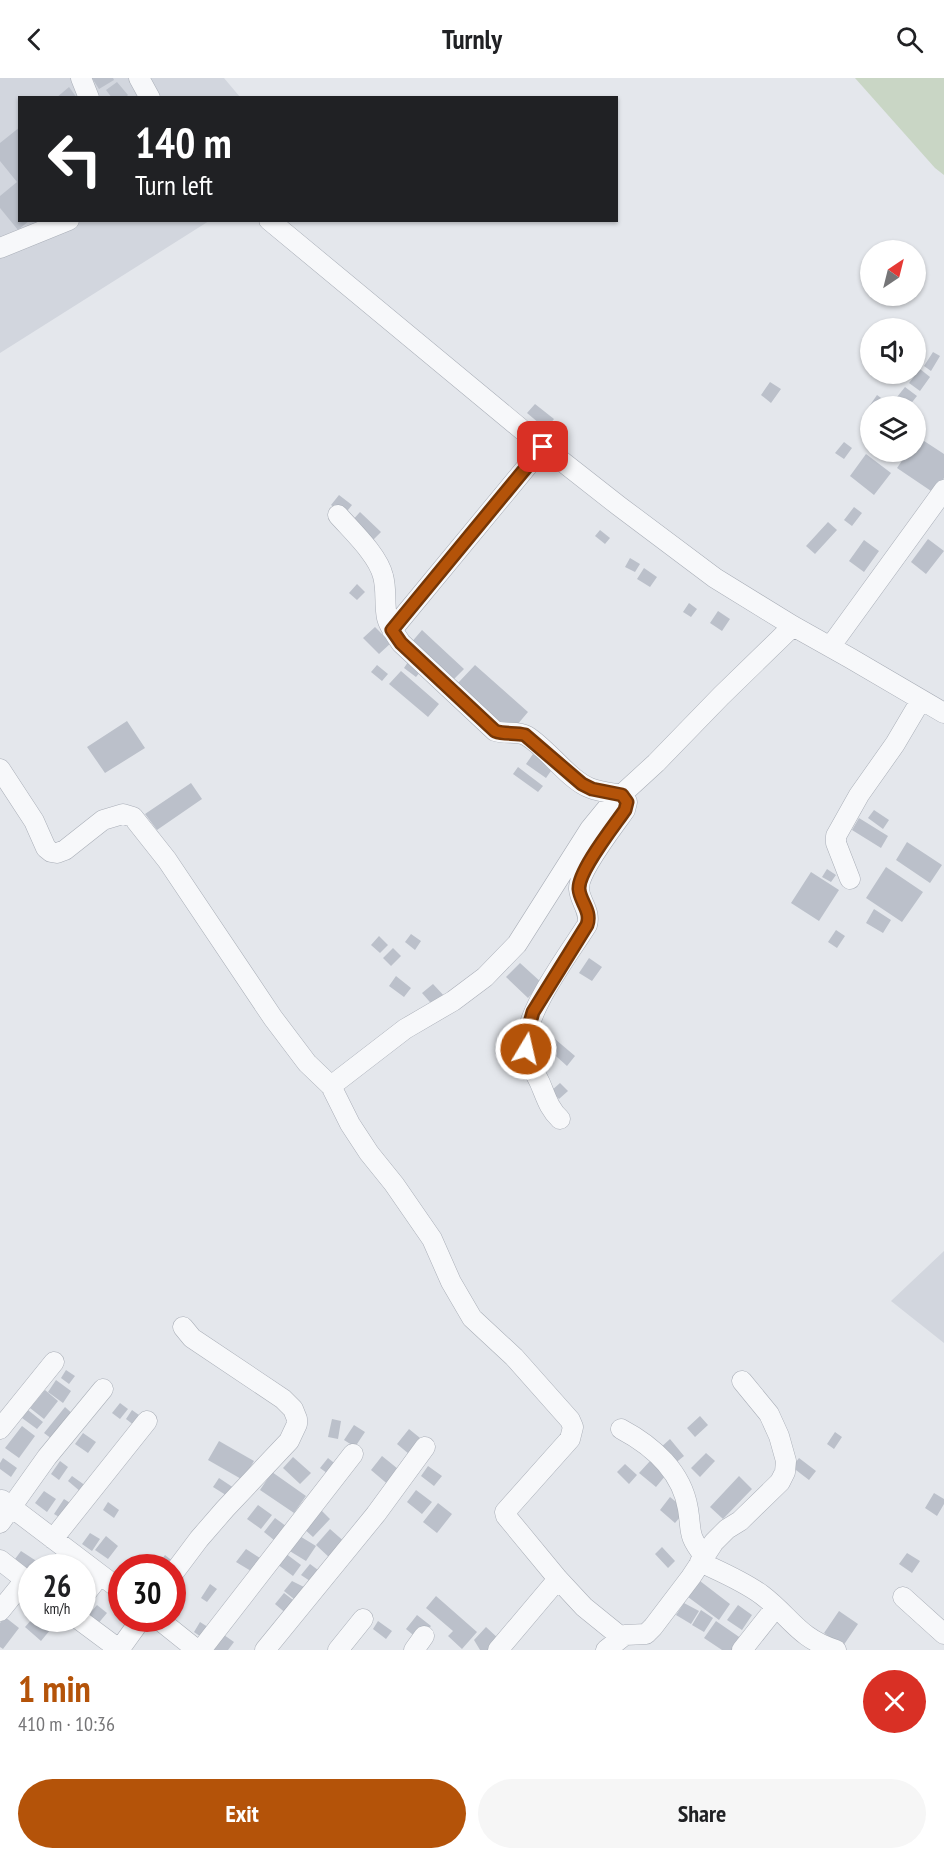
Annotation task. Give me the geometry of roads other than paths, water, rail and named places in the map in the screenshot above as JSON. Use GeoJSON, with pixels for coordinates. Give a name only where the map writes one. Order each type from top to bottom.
{"type":"FeatureCollection","features":[{"type":"Feature","properties":{"kind":"street"},"geometry":{"type":"LineString","coordinates":[[81,78],[88,96]]}},
{"type":"Feature","properties":{"kind":"street"},"geometry":{"type":"LineString","coordinates":[[139,78],[149,96]]}},
{"type":"Feature","properties":{"kind":"street"},"geometry":{"type":"LineString","coordinates":[[0,248],[64,222]]}},
{"type":"Feature","properties":{"kind":"street"},"geometry":{"type":"LineString","coordinates":[[271,222],[543,447],[715,578],[944,713]]}},
{"type":"Feature","properties":{"kind":"street"},"geometry":{"type":"LineString","coordinates":[[392,630],[543,447]]}},
{"type":"Feature","properties":{"kind":"street"},"geometry":{"type":"LineString","coordinates":[[830,646],[944,490]]}},
{"type":"Feature","properties":{"kind":"street"},"geometry":{"type":"LineString","coordinates":[[338,515],[375,560],[383,574],[387,618],[401,643],[495,731],[502,734],[525,735],[582,784],[592,789],[622,795],[627,802],[627,806],[587,866],[580,881],[579,888],[589,919],[587,925],[533,1012],[526,1037],[529,1061],[548,1103],[560,1119]]}},
{"type":"Feature","properties":{"kind":"street"},"geometry":{"type":"LineString","coordinates":[[331,1086],[405,1029],[453,1001],[485,977],[517,944],[590,829],[608,807],[793,626]]}},
{"type":"Feature","properties":{"kind":"street"},"geometry":{"type":"LineString","coordinates":[[850,879],[836,843],[836,836],[859,795],[895,744],[921,700]]}},
{"type":"Feature","properties":{"kind":"street"},"geometry":{"type":"LineString","coordinates":[[0,769],[34,821],[46,848],[51,852],[57,853],[65,850],[104,820],[123,814],[133,817],[167,860],[273,1018],[307,1063],[331,1086],[350,1124],[369,1153],[394,1184],[432,1239],[451,1282],[472,1318],[514,1357],[570,1420],[573,1426],[570,1439],[507,1507],[505,1512],[558,1579],[584,1606],[614,1646],[625,1635],[646,1634],[691,1578],[720,1535],[740,1521],[780,1482],[785,1472],[786,1461],[779,1436],[769,1414],[742,1381]]}},
{"type":"Feature","properties":{"kind":"street"},"geometry":{"type":"LineString","coordinates":[[183,1327],[192,1338],[283,1399],[293,1409],[297,1419],[289,1441],[225,1509],[186,1556]]}},
{"type":"Feature","properties":{"kind":"street"},"geometry":{"type":"LineString","coordinates":[[0,1429],[54,1362]]}},
{"type":"Feature","properties":{"kind":"street"},"geometry":{"type":"LineString","coordinates":[[103,1389],[4,1509],[53,1539],[108,1581]]}},
{"type":"Feature","properties":{"kind":"street"},"geometry":{"type":"LineString","coordinates":[[53,1539],[147,1421]]}},
{"type":"Feature","properties":{"kind":"street"},"geometry":{"type":"LineString","coordinates":[[621,1429],[653,1450],[668,1465],[678,1482],[688,1508],[691,1537],[702,1559],[747,1585],[776,1607],[810,1639],[836,1650]]}},
{"type":"Feature","properties":{"kind":"street"},"geometry":{"type":"LineString","coordinates":[[265,1650],[376,1514],[425,1447]]}},
{"type":"Feature","properties":{"kind":"street"},"geometry":{"type":"LineString","coordinates":[[175,1632],[199,1650],[353,1454]]}},
{"type":"Feature","properties":{"kind":"street"},"geometry":{"type":"LineString","coordinates":[[0,1560],[18,1574]]}},
{"type":"Feature","properties":{"kind":"street"},"geometry":{"type":"LineString","coordinates":[[96,1580],[100,1575]]}},
{"type":"Feature","properties":{"kind":"street"},"geometry":{"type":"LineString","coordinates":[[498,1650],[558,1579]]}},
{"type":"Feature","properties":{"kind":"street"},"geometry":{"type":"LineString","coordinates":[[0,1611],[18,1592]]}},
{"type":"Feature","properties":{"kind":"street"},"geometry":{"type":"LineString","coordinates":[[903,1598],[944,1634]]}},
{"type":"Feature","properties":{"kind":"street"},"geometry":{"type":"LineString","coordinates":[[742,1650],[776,1607]]}},
{"type":"Feature","properties":{"kind":"street"},"geometry":{"type":"LineString","coordinates":[[338,1650],[363,1619]]}},
{"type":"Feature","properties":{"kind":"street"},"geometry":{"type":"LineString","coordinates":[[96,1632],[120,1650],[132,1632]]}}]}
